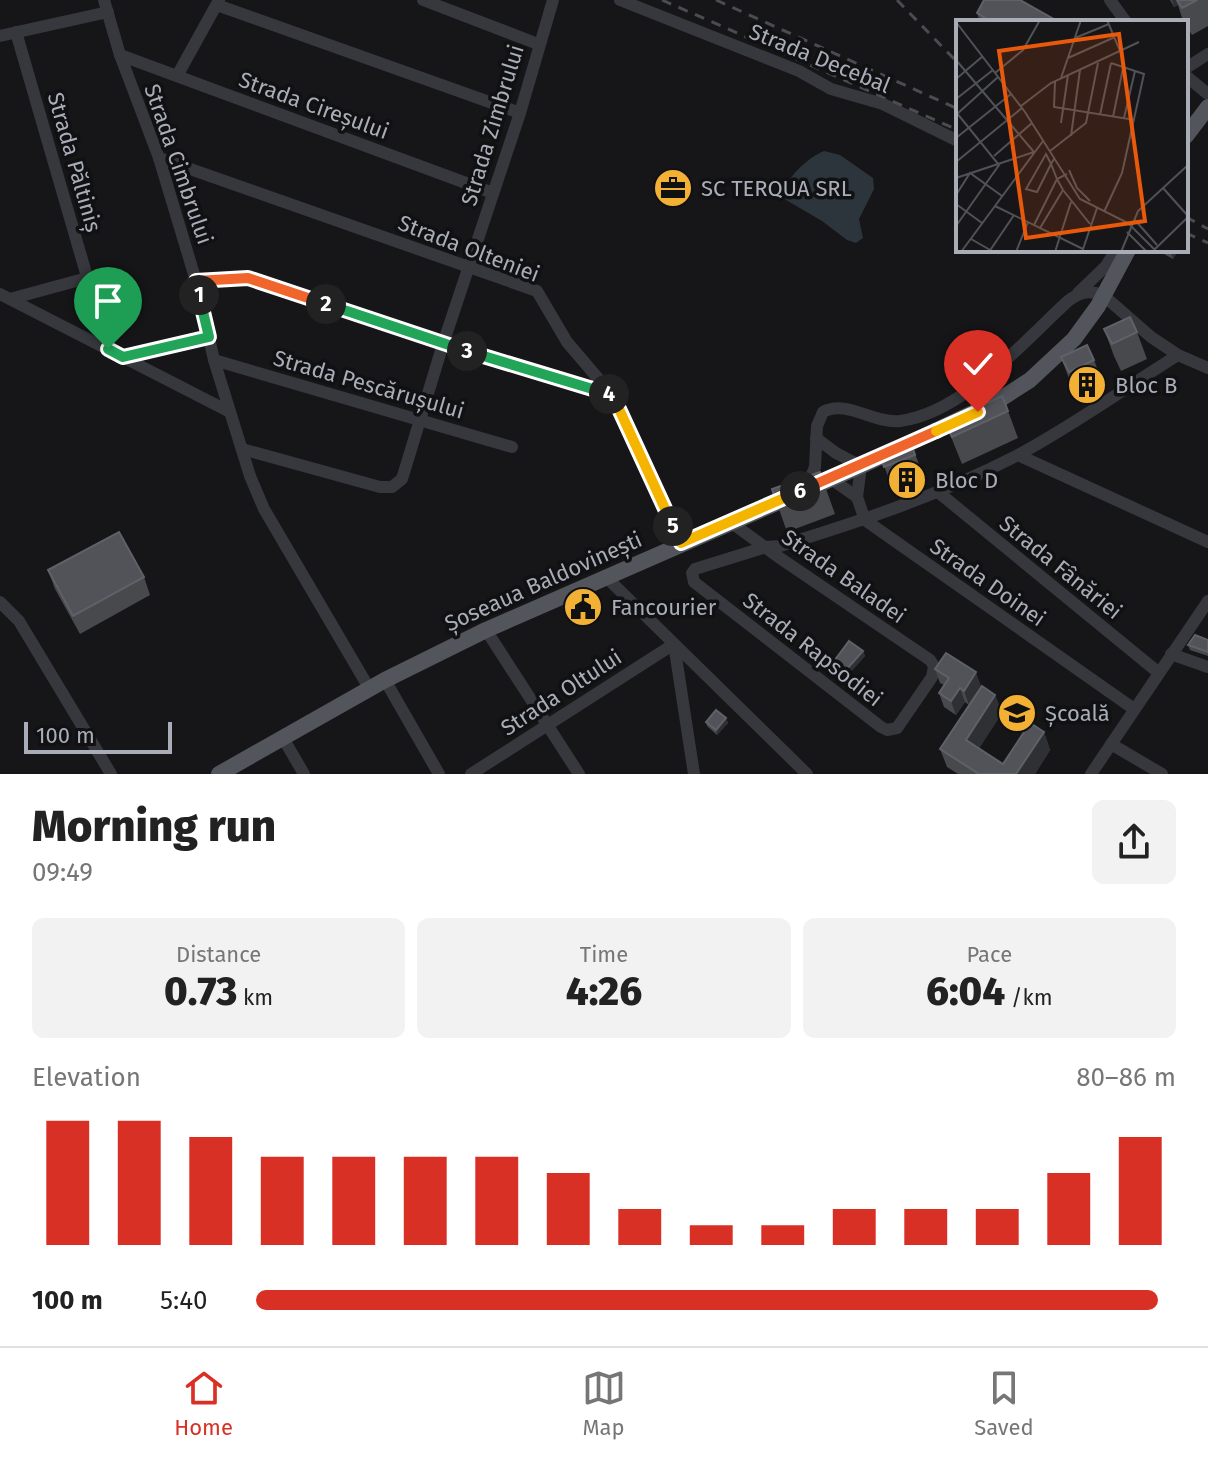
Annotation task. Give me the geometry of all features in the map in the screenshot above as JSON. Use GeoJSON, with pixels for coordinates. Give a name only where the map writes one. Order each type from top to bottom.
{"type":"FeatureCollection","features":[{"type":"Feature","properties":{"kind":"main road"},"geometry":{"type":"LineString","coordinates":[[1188,133],[1208,107]]}},
{"type":"Feature","properties":{"kind":"main road","name":"Șoseaua Baldovinești"},"geometry":{"type":"LineString","coordinates":[[219,774],[369,688],[486,630],[729,521],[861,466],[996,402],[1030,380],[1060,353],[1092,316],[1127,252]]}},
{"type":"Feature","properties":{"kind":"street"},"geometry":{"type":"LineString","coordinates":[[423,0],[538,44]]}},
{"type":"Feature","properties":{"kind":"street","name":"Strada Zimbrului"},"geometry":{"type":"LineString","coordinates":[[242,449],[380,487],[392,487],[402,479],[443,344],[520,113],[553,0]]}},
{"type":"Feature","properties":{"kind":"street","name":"Strada Decebal"},"geometry":{"type":"LineString","coordinates":[[620,0],[799,71],[831,89],[883,104],[956,140]]}},
{"type":"Feature","properties":{"kind":"street"},"geometry":{"type":"LineString","coordinates":[[1110,0],[1125,20]]}},
{"type":"Feature","properties":{"kind":"street"},"geometry":{"type":"LineString","coordinates":[[177,76],[218,3],[520,113]]}},
{"type":"Feature","properties":{"kind":"street"},"geometry":{"type":"LineString","coordinates":[[0,36],[106,6]]}},
{"type":"Feature","properties":{"kind":"street","name":"Strada Cimbrului"},"geometry":{"type":"LineString","coordinates":[[106,6],[120,55],[159,158],[196,281],[214,360],[264,509],[369,688]]}},
{"type":"Feature","properties":{"kind":"street","name":"Strada Păltiniș"},"geometry":{"type":"LineString","coordinates":[[16,32],[108,349]]}},
{"type":"Feature","properties":{"kind":"street"},"geometry":{"type":"LineString","coordinates":[[1188,67],[1208,54]]}},
{"type":"Feature","properties":{"kind":"street","name":"Strada Cireșului"},"geometry":{"type":"LineString","coordinates":[[120,55],[493,193]]}},
{"type":"Feature","properties":{"kind":"street"},"geometry":{"type":"LineString","coordinates":[[1188,78],[1208,94]]}},
{"type":"Feature","properties":{"kind":"street","name":"Strada Olteniei"},"geometry":{"type":"LineString","coordinates":[[159,158],[537,291],[567,342],[613,396],[681,543]]}},
{"type":"Feature","properties":{"kind":"street"},"geometry":{"type":"LineString","coordinates":[[806,488],[817,458],[818,420],[829,409],[838,408],[899,421],[940,407],[989,374],[1106,266],[1115,252]]}},
{"type":"Feature","properties":{"kind":"street"},"geometry":{"type":"LineString","coordinates":[[5,296],[87,278]]}},
{"type":"Feature","properties":{"kind":"street"},"geometry":{"type":"LineString","coordinates":[[196,281],[240,278],[261,281],[443,344],[613,396]]}},
{"type":"Feature","properties":{"kind":"street"},"geometry":{"type":"LineString","coordinates":[[1075,296],[1087,292],[1103,295],[1151,337],[1178,355],[1208,368]]}},
{"type":"Feature","properties":{"kind":"street"},"geometry":{"type":"LineString","coordinates":[[5,296],[230,412]]}},
{"type":"Feature","properties":{"kind":"street"},"geometry":{"type":"LineString","coordinates":[[123,357],[209,337]]}},
{"type":"Feature","properties":{"kind":"street"},"geometry":{"type":"LineString","coordinates":[[766,547],[780,546],[865,520],[938,492],[1018,455],[1178,355]]}},
{"type":"Feature","properties":{"kind":"street","name":"Strada Pescărușului"},"geometry":{"type":"LineString","coordinates":[[214,360],[512,447]]}},
{"type":"Feature","properties":{"kind":"street"},"geometry":{"type":"LineString","coordinates":[[816,438],[861,466],[857,497],[865,520]]}},
{"type":"Feature","properties":{"kind":"street"},"geometry":{"type":"LineString","coordinates":[[1018,455],[1208,542]]}},
{"type":"Feature","properties":{"kind":"street"},"geometry":{"type":"LineString","coordinates":[[830,478],[857,497]]}},
{"type":"Feature","properties":{"kind":"street","name":"Strada Fânăriei"},"geometry":{"type":"LineString","coordinates":[[938,492],[1159,673]]}},
{"type":"Feature","properties":{"kind":"street","name":"Strada Doinei"},"geometry":{"type":"LineString","coordinates":[[865,520],[1134,709]]}},
{"type":"Feature","properties":{"kind":"street","name":"Strada Baladei"},"geometry":{"type":"LineString","coordinates":[[729,521],[930,660],[934,666]]}},
{"type":"Feature","properties":{"kind":"street","name":"Strada Rapsodiei"},"geometry":{"type":"LineString","coordinates":[[766,547],[695,569],[692,573],[694,582],[887,730],[902,724],[932,677],[934,666]]}},
{"type":"Feature","properties":{"kind":"street"},"geometry":{"type":"LineString","coordinates":[[605,576],[807,774]]}},
{"type":"Feature","properties":{"kind":"street"},"geometry":{"type":"LineString","coordinates":[[1091,774],[1208,601]]}},
{"type":"Feature","properties":{"kind":"street"},"geometry":{"type":"LineString","coordinates":[[0,602],[19,621],[111,774]]}},
{"type":"Feature","properties":{"kind":"street"},"geometry":{"type":"LineString","coordinates":[[486,630],[579,774]]}},
{"type":"Feature","properties":{"kind":"street"},"geometry":{"type":"LineString","coordinates":[[674,644],[694,774]]}},
{"type":"Feature","properties":{"kind":"street","name":"Strada Oltului"},"geometry":{"type":"LineString","coordinates":[[471,774],[674,644]]}},
{"type":"Feature","properties":{"kind":"street"},"geometry":{"type":"LineString","coordinates":[[1171,654],[1208,667]]}},
{"type":"Feature","properties":{"kind":"street"},"geometry":{"type":"LineString","coordinates":[[385,680],[439,774]]}},
{"type":"Feature","properties":{"kind":"street"},"geometry":{"type":"LineString","coordinates":[[283,738],[304,774]]}},
{"type":"Feature","properties":{"kind":"street"},"geometry":{"type":"LineString","coordinates":[[1111,744],[1162,774]]}},
{"type":"Feature","properties":{"kind":"shaded area"},"geometry":{"type":"Polygon","coordinates":[[[824,151],[840,155],[873,178],[874,189],[859,219],[863,238],[856,243],[781,197],[798,170],[824,151]]]}},
{"type":"Feature","properties":{"kind":"building"},"geometry":{"type":"Polygon","coordinates":[[[984,0],[1020,0],[1055,20],[989,20],[977,13],[984,0]]]}},
{"type":"Feature","properties":{"kind":"building"},"geometry":{"type":"Polygon","coordinates":[[[1177,0],[1197,0],[1182,8],[1177,0]]]}},
{"type":"Feature","properties":{"kind":"building"},"geometry":{"type":"Polygon","coordinates":[[[1130,317],[1137,332],[1112,344],[1104,329],[1130,317]]]}},
{"type":"Feature","properties":{"kind":"building"},"geometry":{"type":"Polygon","coordinates":[[[1087,345],[1094,360],[1069,372],[1061,357],[1087,345]]]}},
{"type":"Feature","properties":{"kind":"building"},"geometry":{"type":"Polygon","coordinates":[[[1002,396],[1008,411],[952,437],[945,422],[1002,396]]]}},
{"type":"Feature","properties":{"kind":"building"},"geometry":{"type":"Polygon","coordinates":[[[910,439],[915,455],[884,467],[879,451],[910,439]]]}},
{"type":"Feature","properties":{"kind":"building"},"geometry":{"type":"Polygon","coordinates":[[[820,472],[826,487],[777,505],[772,489],[820,472]]]}},
{"type":"Feature","properties":{"kind":"building"},"geometry":{"type":"Polygon","coordinates":[[[119,532],[144,577],[73,616],[48,570],[119,532]]]}},
{"type":"Feature","properties":{"kind":"building"},"geometry":{"type":"Polygon","coordinates":[[[1195,635],[1208,640],[1208,652],[1188,645],[1195,635]]]}},
{"type":"Feature","properties":{"kind":"building"},"geometry":{"type":"Polygon","coordinates":[[[849,641],[863,651],[846,670],[843,667],[838,674],[829,668],[849,641]]]}},
{"type":"Feature","properties":{"kind":"building"},"geometry":{"type":"Polygon","coordinates":[[[946,653],[976,672],[964,691],[960,688],[951,701],[939,693],[949,678],[935,669],[946,653]]]}},
{"type":"Feature","properties":{"kind":"building"},"geometry":{"type":"Polygon","coordinates":[[[982,686],[995,695],[966,740],[1003,764],[1030,723],[1044,732],[1016,774],[979,774],[940,749],[982,686]]]}},
{"type":"Feature","properties":{"kind":"building"},"geometry":{"type":"Polygon","coordinates":[[[716,710],[726,718],[716,730],[706,722],[716,710]]]}},
{"type":"Feature","properties":{"kind":"railway"},"geometry":{"type":"LineString","coordinates":[[662,0],[956,129]]}},
{"type":"Feature","properties":{"kind":"railway"},"geometry":{"type":"LineString","coordinates":[[716,0],[956,108]]}},
{"type":"Feature","properties":{"kind":"railway"},"geometry":{"type":"LineString","coordinates":[[897,0],[956,61]]}},
{"type":"Feature","properties":{"kind":"railway"},"geometry":{"type":"LineString","coordinates":[[1188,218],[1208,229]]}},
{"type":"Feature","properties":{"kind":"railway"},"geometry":{"type":"LineString","coordinates":[[1188,234],[1208,243]]}},
{"type":"Feature","properties":{"kind":"place","name":"SC TERQUA SRL"},"geometry":{"type":"Point","coordinates":[673,188]}},
{"type":"Feature","properties":{"kind":"place","name":"Bloc B"},"geometry":{"type":"Point","coordinates":[1087,385]}},
{"type":"Feature","properties":{"kind":"place","name":"Bloc D"},"geometry":{"type":"Point","coordinates":[907,480]}},
{"type":"Feature","properties":{"kind":"place","name":"Fancourier"},"geometry":{"type":"Point","coordinates":[583,607]}},
{"type":"Feature","properties":{"kind":"place","name":"Școală"},"geometry":{"type":"Point","coordinates":[1017,713]}},
{"type":"Feature","properties":{"kind":"route"},"geometry":{"type":"LineString","coordinates":[[108,349],[123,357],[209,337],[196,281],[248,278],[443,344],[613,396],[681,543],[978,412]]}}]}
